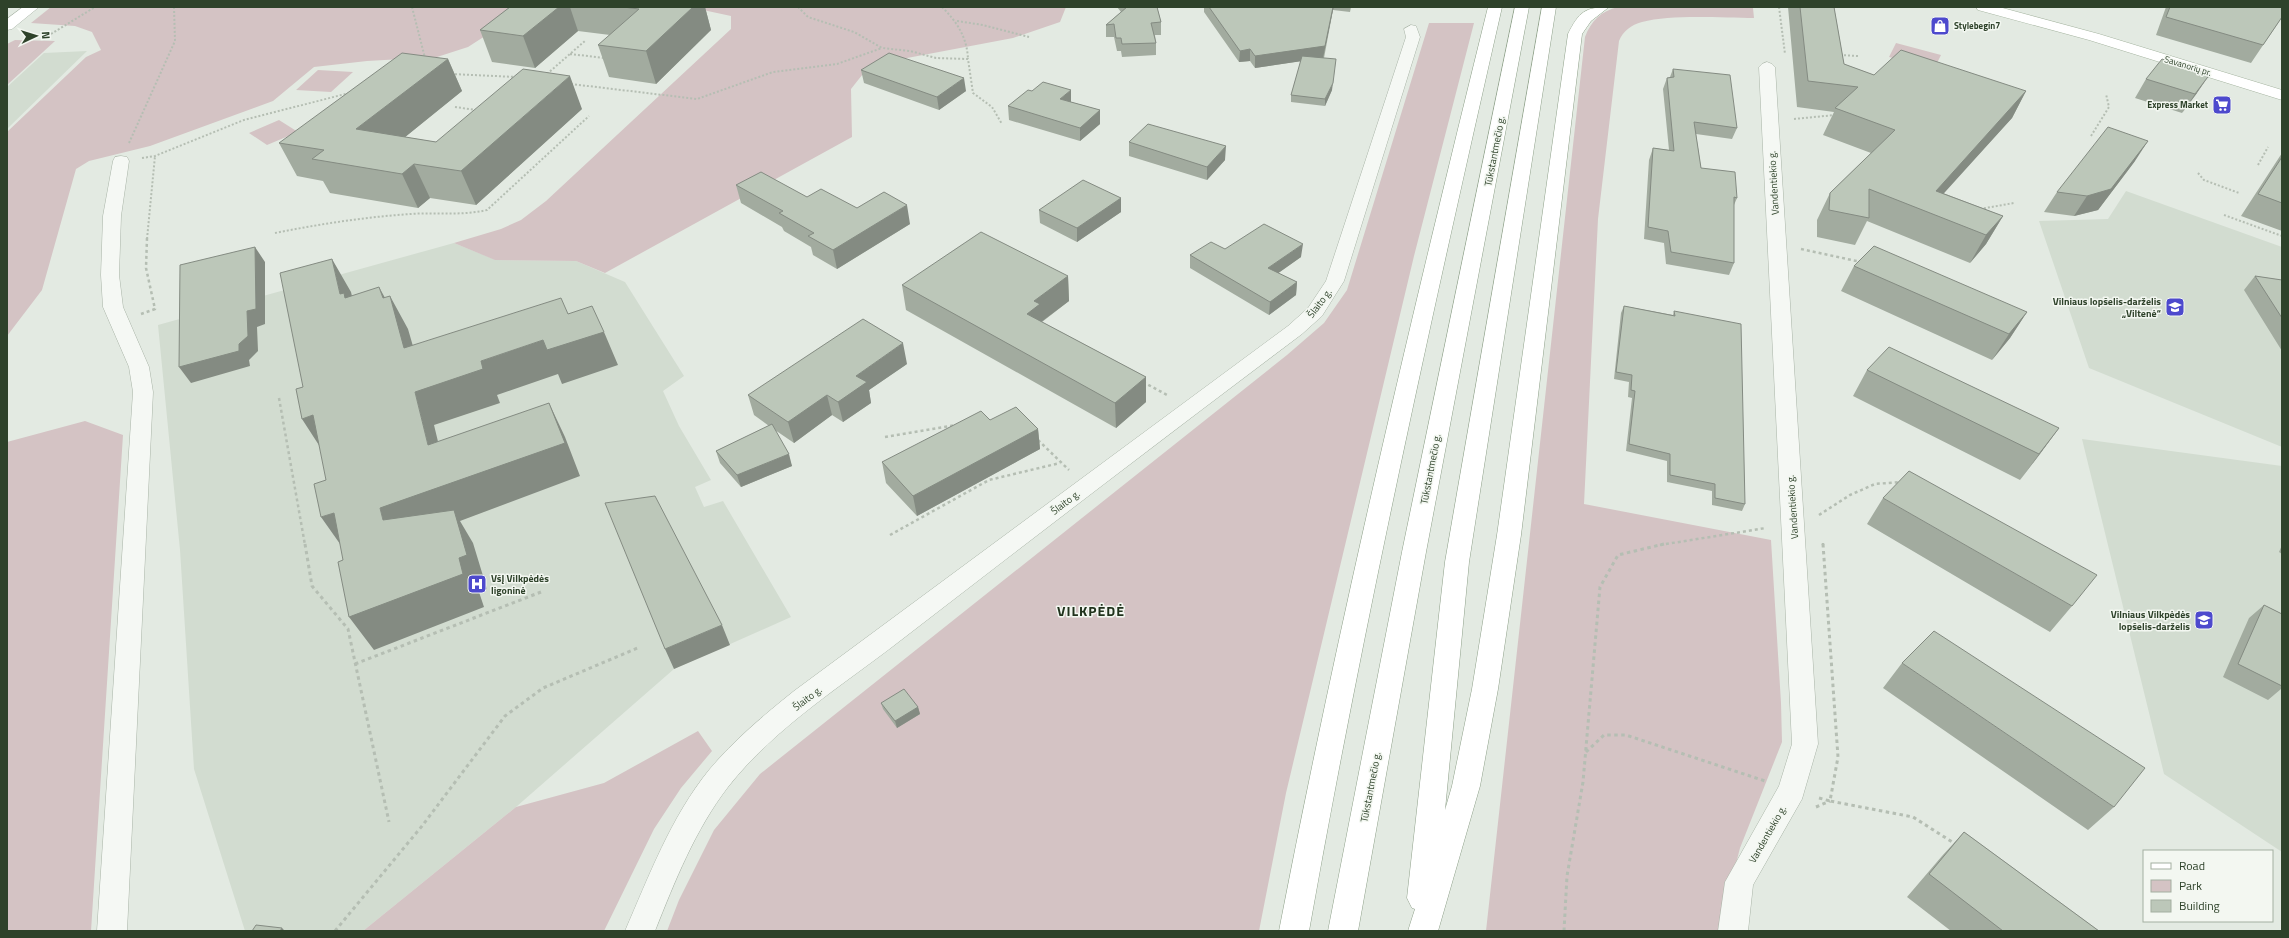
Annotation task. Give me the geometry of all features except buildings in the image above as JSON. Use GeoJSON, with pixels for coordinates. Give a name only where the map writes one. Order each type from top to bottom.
{"type":"FeatureCollection","features":[{"type":"Feature","properties":{"kind":"main road"},"geometry":{"type":"LineString","coordinates":[[7,26],[32,7]]}},
{"type":"Feature","properties":{"kind":"main road"},"geometry":{"type":"LineString","coordinates":[[1294,931],[1345,665],[1380,498],[1495,7]]}},
{"type":"Feature","properties":{"kind":"main road","name":"Tūkstantmečio g."},"geometry":{"type":"LineString","coordinates":[[1343,931],[1414,552],[1522,7]]}},
{"type":"Feature","properties":{"kind":"main road"},"geometry":{"type":"LineString","coordinates":[[1419,931],[1457,562],[1549,7]]}},
{"type":"Feature","properties":{"kind":"main road"},"geometry":{"type":"LineString","coordinates":[[1423,931],[1466,786],[1485,689],[1510,527],[1575,34],[1580,23],[1588,15],[1602,7]]}},
{"type":"Feature","properties":{"kind":"main road","name":"Savanorių pr."},"geometry":{"type":"LineString","coordinates":[[1983,7],[2094,37]]}},
{"type":"Feature","properties":{"kind":"main road","name":"Savanorių pr."},"geometry":{"type":"LineString","coordinates":[[2007,7],[2094,37],[2282,95]]}},
{"type":"Feature","properties":{"kind":"street","name":"Šlaito g."},"geometry":{"type":"LineString","coordinates":[[640,931],[673,853],[718,780],[744,750],[780,718],[946,591],[1295,330],[1315,312],[1335,282],[1414,37],[1411,29]]}},
{"type":"Feature","properties":{"kind":"street","name":"Vandentiekio g."},"geometry":{"type":"LineString","coordinates":[[1734,931],[1739,882],[1792,790],[1804,744],[1767,67]]}},
{"type":"Feature","properties":{"kind":"street"},"geometry":{"type":"LineString","coordinates":[[112,931],[144,392],[138,367],[113,307],[110,275],[112,216],[121,162]]}},
{"type":"Feature","properties":{"kind":"path"},"geometry":{"type":"LineString","coordinates":[[51,34],[95,7]]}},
{"type":"Feature","properties":{"kind":"path"},"geometry":{"type":"LineString","coordinates":[[121,162],[175,41],[174,7]]}},
{"type":"Feature","properties":{"kind":"path"},"geometry":{"type":"LineString","coordinates":[[412,7],[412,23],[422,42],[427,65]]}},
{"type":"Feature","properties":{"kind":"path"},"geometry":{"type":"LineString","coordinates":[[798,7],[808,17],[854,32],[882,48],[910,51],[936,58],[968,59]]}},
{"type":"Feature","properties":{"kind":"path"},"geometry":{"type":"LineString","coordinates":[[942,7],[957,22],[968,44],[968,59],[973,93],[992,107],[1002,124]]}},
{"type":"Feature","properties":{"kind":"path"},"geometry":{"type":"LineString","coordinates":[[1779,7],[1785,55]]}},
{"type":"Feature","properties":{"kind":"path"},"geometry":{"type":"LineString","coordinates":[[957,22],[984,25],[1029,37]]}},
{"type":"Feature","properties":{"kind":"path"},"geometry":{"type":"LineString","coordinates":[[547,75],[586,40]]}},
{"type":"Feature","properties":{"kind":"path"},"geometry":{"type":"LineString","coordinates":[[570,84],[697,99],[773,72],[837,64],[882,48]]}},
{"type":"Feature","properties":{"kind":"path"},"geometry":{"type":"LineString","coordinates":[[570,54],[612,59]]}},
{"type":"Feature","properties":{"kind":"path"},"geometry":{"type":"LineString","coordinates":[[1839,55],[1858,56]]}},
{"type":"Feature","properties":{"kind":"path"},"geometry":{"type":"LineString","coordinates":[[445,73],[523,78]]}},
{"type":"Feature","properties":{"kind":"path"},"geometry":{"type":"LineString","coordinates":[[121,162],[155,156],[244,120],[352,92]]}},
{"type":"Feature","properties":{"kind":"path"},"geometry":{"type":"LineString","coordinates":[[2092,136],[2109,107],[2106,94]]}},
{"type":"Feature","properties":{"kind":"path"},"geometry":{"type":"LineString","coordinates":[[1768,96],[1781,105],[1782,119],[1818,118],[1839,114]]}},
{"type":"Feature","properties":{"kind":"path"},"geometry":{"type":"LineString","coordinates":[[455,107],[482,111]]}},
{"type":"Feature","properties":{"kind":"path"},"geometry":{"type":"LineString","coordinates":[[275,233],[322,224],[405,214],[474,214],[486,210],[589,116]]}},
{"type":"Feature","properties":{"kind":"path"},"geometry":{"type":"LineString","coordinates":[[2258,165],[2268,147]]}},
{"type":"Feature","properties":{"kind":"path"},"geometry":{"type":"LineString","coordinates":[[118,322],[155,309],[146,268],[149,207],[155,156]]}},
{"type":"Feature","properties":{"kind":"path"},"geometry":{"type":"LineString","coordinates":[[2198,173],[2204,180],[2239,193]]}},
{"type":"Feature","properties":{"kind":"path"},"geometry":{"type":"LineString","coordinates":[[1976,210],[2014,203]]}},
{"type":"Feature","properties":{"kind":"path"},"geometry":{"type":"LineString","coordinates":[[2224,215],[2282,236]]}},
{"type":"Feature","properties":{"kind":"path"},"geometry":{"type":"LineString","coordinates":[[1796,248],[1866,263]]}},
{"type":"Feature","properties":{"kind":"path"},"geometry":{"type":"LineString","coordinates":[[1138,380],[1190,409]]}},
{"type":"Feature","properties":{"kind":"path"},"geometry":{"type":"LineString","coordinates":[[279,398],[312,586],[348,630],[389,822]]}},
{"type":"Feature","properties":{"kind":"path"},"geometry":{"type":"LineString","coordinates":[[884,437],[960,424]]}},
{"type":"Feature","properties":{"kind":"path"},"geometry":{"type":"LineString","coordinates":[[1034,437],[1060,463],[1089,484]]}},
{"type":"Feature","properties":{"kind":"path"},"geometry":{"type":"LineString","coordinates":[[890,535],[990,480],[1060,463]]}},
{"type":"Feature","properties":{"kind":"path"},"geometry":{"type":"LineString","coordinates":[[1816,509],[1817,516],[1850,495],[1875,484],[1902,482]]}},
{"type":"Feature","properties":{"kind":"path"},"geometry":{"type":"LineString","coordinates":[[1564,931],[1567,876],[1583,782],[1600,588],[1618,555],[1667,543],[1770,527]]}},
{"type":"Feature","properties":{"kind":"path"},"geometry":{"type":"LineString","coordinates":[[1822,538],[1838,757],[1830,801]]}},
{"type":"Feature","properties":{"kind":"path"},"geometry":{"type":"LineString","coordinates":[[355,664],[541,592]]}},
{"type":"Feature","properties":{"kind":"path"},"geometry":{"type":"LineString","coordinates":[[335,931],[422,826],[505,716],[527,698],[543,688],[640,647]]}},
{"type":"Feature","properties":{"kind":"path"},"geometry":{"type":"LineString","coordinates":[[1585,752],[1604,735],[1626,735],[1792,790],[1830,801],[1912,817],[1960,847]]}},
{"type":"Feature","properties":{"kind":"shaded area"},"geometry":{"type":"Polygon","coordinates":[[[87,51],[7,129],[7,87],[44,53],[87,51]]]}},
{"type":"Feature","properties":{"kind":"shaded area","name":"Vilniaus lopšelis-darželis „Viltenė“"},"geometry":{"type":"Polygon","coordinates":[[[2126,191],[2282,247],[2282,447],[2089,368],[2039,221],[2108,219],[2126,191]]]}},
{"type":"Feature","properties":{"kind":"shaded area","name":"VšĮ Vilkpėdės ligoninė"},"geometry":{"type":"Polygon","coordinates":[[[454,243],[496,260],[576,261],[625,282],[684,376],[663,391],[679,426],[711,480],[695,487],[704,507],[723,501],[791,617],[674,669],[516,807],[363,931],[245,931],[194,769],[180,550],[158,325],[454,243]]]}},
{"type":"Feature","properties":{"kind":"shaded area","name":"Vilniaus Vilkpėdės lopšelis-darželis"},"geometry":{"type":"Polygon","coordinates":[[[2082,439],[2282,466],[2282,852],[2164,774],[2082,439]]]}},
{"type":"Feature","properties":{"kind":"green space"},"geometry":{"type":"Polygon","coordinates":[[[51,7],[530,7],[468,47],[437,57],[367,61],[314,67],[273,101],[150,146],[89,161],[76,169],[42,290],[7,336],[7,132],[86,57],[101,50],[92,32],[75,26],[31,23],[51,7]]]}},
{"type":"Feature","properties":{"kind":"green space"},"geometry":{"type":"Polygon","coordinates":[[[689,7],[1066,7],[1060,22],[1013,38],[870,65],[851,89],[852,137],[605,273],[576,261],[495,260],[454,243],[501,229],[521,220],[546,201],[731,29],[731,16],[689,7]]]}},
{"type":"Feature","properties":{"kind":"green space"},"geometry":{"type":"Polygon","coordinates":[[[1618,7],[1753,8],[1754,18],[1682,17],[1642,22],[1625,31],[1619,41],[1598,219],[1584,504],[1771,540],[1782,742],[1740,848],[1725,906],[1727,931],[1486,931],[1585,37],[1590,26],[1597,18],[1607,11],[1618,7]]]}},
{"type":"Feature","properties":{"kind":"green space"},"geometry":{"type":"Polygon","coordinates":[[[1429,23],[1474,23],[1414,256],[1286,793],[1259,931],[667,931],[679,900],[714,830],[760,774],[1287,355],[1324,323],[1347,290],[1429,23]]]}},
{"type":"Feature","properties":{"kind":"green space"},"geometry":{"type":"Polygon","coordinates":[[[15,40],[55,41],[7,85],[7,44],[15,40]]]}},
{"type":"Feature","properties":{"kind":"green space"},"geometry":{"type":"Polygon","coordinates":[[[1896,43],[1941,55],[1934,69],[1889,57],[1896,43]]]}},
{"type":"Feature","properties":{"kind":"green space"},"geometry":{"type":"Polygon","coordinates":[[[318,70],[353,72],[331,92],[296,90],[318,70]]]}},
{"type":"Feature","properties":{"kind":"green space"},"geometry":{"type":"Polygon","coordinates":[[[279,120],[298,132],[267,145],[249,133],[279,120]]]}},
{"type":"Feature","properties":{"kind":"green space"},"geometry":{"type":"Polygon","coordinates":[[[85,421],[123,435],[91,931],[7,931],[7,442],[85,421]]]}},
{"type":"Feature","properties":{"kind":"green space"},"geometry":{"type":"Polygon","coordinates":[[[698,731],[712,751],[681,788],[654,829],[604,931],[363,931],[516,807],[604,783],[698,731]]]}},
{"type":"Feature","properties":{"kind":"place","name":"Stylebegin7"},"geometry":{"type":"Point","coordinates":[1940,26]}},
{"type":"Feature","properties":{"kind":"place","name":"Express Market"},"geometry":{"type":"Point","coordinates":[2222,105]}},
{"type":"Feature","properties":{"kind":"place","name":"Vilniaus lopšelis-darželis „Viltenė“"},"geometry":{"type":"Point","coordinates":[2175,307]}},
{"type":"Feature","properties":{"kind":"place","name":"VšĮ Vilkpėdės ligoninė"},"geometry":{"type":"Point","coordinates":[477,584]}},
{"type":"Feature","properties":{"kind":"place","name":"Vilniaus Vilkpėdės lopšelis-darželis"},"geometry":{"type":"Point","coordinates":[2204,620]}},
{"type":"Feature","properties":{"kind":"district","name":"VILKPĖDĖ"},"geometry":{"type":"Point","coordinates":[1091,611]}}]}
